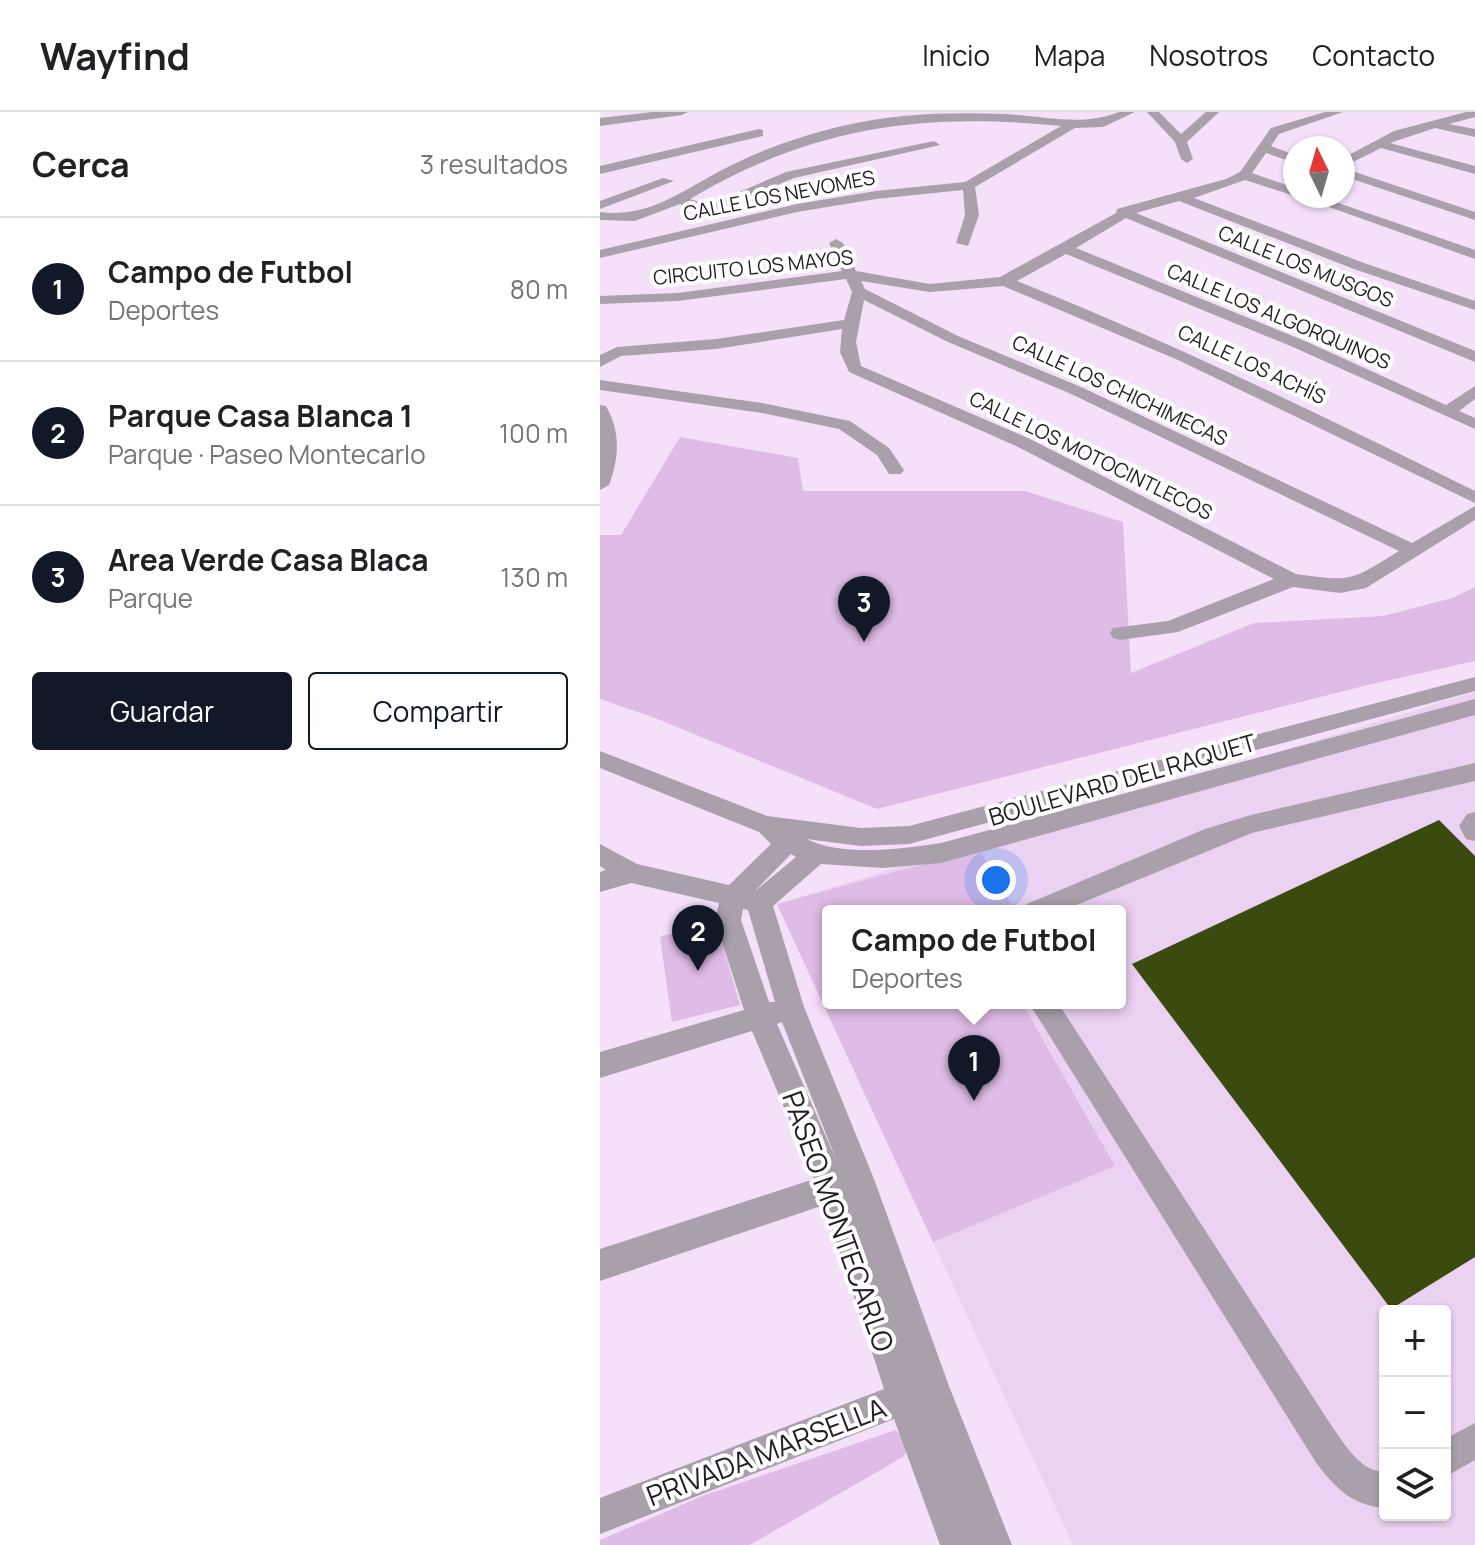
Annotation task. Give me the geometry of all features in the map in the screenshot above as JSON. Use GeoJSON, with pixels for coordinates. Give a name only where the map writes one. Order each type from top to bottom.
{"type":"FeatureCollection","features":[{"type":"Feature","properties":{"kind":"street"},"geometry":{"type":"LineString","coordinates":[[600,122],[640,114],[682,112]]}},
{"type":"Feature","properties":{"kind":"street"},"geometry":{"type":"LineString","coordinates":[[600,216],[627,217],[682,200],[715,178],[758,158],[814,137],[879,122],[930,115],[989,114],[1099,124],[1129,112]]}},
{"type":"Feature","properties":{"kind":"street"},"geometry":{"type":"LineString","coordinates":[[1153,112],[1181,141],[1187,159]]}},
{"type":"Feature","properties":{"kind":"street"},"geometry":{"type":"LineString","coordinates":[[1181,141],[1213,112]]}},
{"type":"Feature","properties":{"kind":"street"},"geometry":{"type":"LineString","coordinates":[[1283,188],[1244,175],[1262,147],[1281,128],[1337,112]]}},
{"type":"Feature","properties":{"kind":"street"},"geometry":{"type":"LineString","coordinates":[[1355,157],[1398,134],[1429,123],[1475,113]]}},
{"type":"Feature","properties":{"kind":"street"},"geometry":{"type":"LineString","coordinates":[[1429,123],[1475,133]]}},
{"type":"Feature","properties":{"kind":"street"},"geometry":{"type":"LineString","coordinates":[[963,243],[971,228],[974,210],[968,186],[1073,124]]}},
{"type":"Feature","properties":{"kind":"street"},"geometry":{"type":"LineString","coordinates":[[600,170],[759,133]]}},
{"type":"Feature","properties":{"kind":"street"},"geometry":{"type":"LineString","coordinates":[[1380,144],[1475,170]]}},
{"type":"Feature","properties":{"kind":"street"},"geometry":{"type":"LineString","coordinates":[[682,200],[701,209],[711,209],[790,175],[934,145]]}},
{"type":"Feature","properties":{"kind":"street"},"geometry":{"type":"LineString","coordinates":[[1262,147],[1283,155]]}},
{"type":"Feature","properties":{"kind":"street","name":"CIRCUITO LOS MAYOS"},"geometry":{"type":"LineString","coordinates":[[600,300],[678,297],[848,274],[942,289],[1004,281],[1066,249],[1122,212],[1217,188],[1244,175]]}},
{"type":"Feature","properties":{"kind":"street"},"geometry":{"type":"LineString","coordinates":[[1355,175],[1475,216]]}},
{"type":"Feature","properties":{"kind":"street"},"geometry":{"type":"LineString","coordinates":[[600,205],[668,181]]}},
{"type":"Feature","properties":{"kind":"street","name":"CALLE LOS NEVOMES"},"geometry":{"type":"LineString","coordinates":[[600,254],[724,223],[861,197],[968,186]]}},
{"type":"Feature","properties":{"kind":"street"},"geometry":{"type":"LineString","coordinates":[[1181,197],[1475,306]]}},
{"type":"Feature","properties":{"kind":"street"},"geometry":{"type":"LineString","coordinates":[[1340,208],[1475,255]]}},
{"type":"Feature","properties":{"kind":"street","name":"CALLE LOS MUSGOS"},"geometry":{"type":"LineString","coordinates":[[1122,212],[1475,357]]}},
{"type":"Feature","properties":{"kind":"street"},"geometry":{"type":"LineString","coordinates":[[836,243],[859,292]]}},
{"type":"Feature","properties":{"kind":"street","name":"CALLE LOS ALGORQUINOS"},"geometry":{"type":"LineString","coordinates":[[1066,249],[1299,344],[1475,424]]}},
{"type":"Feature","properties":{"kind":"street","name":"CALLE LOS ACHÍS"},"geometry":{"type":"LineString","coordinates":[[1004,281],[1106,321],[1238,381],[1475,498]]}},
{"type":"Feature","properties":{"kind":"street","name":"CALLE LOS MOTOCINTLECOS"},"geometry":{"type":"LineString","coordinates":[[859,292],[847,350],[848,361],[855,369],[1022,442],[1291,580]]}},
{"type":"Feature","properties":{"kind":"street","name":"CALLE LOS CHICHIMECAS"},"geometry":{"type":"LineString","coordinates":[[859,292],[1412,550]]}},
{"type":"Feature","properties":{"kind":"street"},"geometry":{"type":"LineString","coordinates":[[600,362],[617,352],[716,344],[852,323]]}},
{"type":"Feature","properties":{"kind":"street"},"geometry":{"type":"LineString","coordinates":[[600,385],[762,408],[844,425],[867,438],[883,452],[895,470]]}},
{"type":"Feature","properties":{"kind":"street"},"geometry":{"type":"LineString","coordinates":[[1448,411],[1475,391]]}},
{"type":"Feature","properties":{"kind":"street"},"geometry":{"type":"LineString","coordinates":[[600,410],[609,430],[609,452],[600,485]]}},
{"type":"Feature","properties":{"kind":"street"},"geometry":{"type":"LineString","coordinates":[[1120,633],[1171,627],[1291,580],[1340,587],[1359,584],[1475,512]]}},
{"type":"Feature","properties":{"kind":"street","name":"BOULEVARD DEL RAQUET"},"geometry":{"type":"LineString","coordinates":[[794,836],[817,853],[877,859],[962,823],[1209,753],[1475,684]]}},
{"type":"Feature","properties":{"kind":"street","name":"BOULEVARD DEL RAQUET"},"geometry":{"type":"LineString","coordinates":[[794,836],[861,837],[910,846],[979,844],[1475,707]]}},
{"type":"Feature","properties":{"kind":"street"},"geometry":{"type":"LineString","coordinates":[[1209,753],[1225,775]]}},
{"type":"Feature","properties":{"kind":"street"},"geometry":{"type":"LineString","coordinates":[[600,759],[794,836],[746,900]]}},
{"type":"Feature","properties":{"kind":"street"},"geometry":{"type":"LineString","coordinates":[[1050,905],[1199,842],[1251,824],[1475,772]]}},
{"type":"Feature","properties":{"kind":"street"},"geometry":{"type":"LineString","coordinates":[[1475,821],[1471,826],[1475,832]]}},
{"type":"Feature","properties":{"kind":"street"},"geometry":{"type":"LineString","coordinates":[[600,854],[631,873],[746,900],[817,853]]}},
{"type":"Feature","properties":{"kind":"street"},"geometry":{"type":"LineString","coordinates":[[600,882],[631,873]]}},
{"type":"Feature","properties":{"kind":"street","name":"PASEO MONTECARLO"},"geometry":{"type":"LineString","coordinates":[[846,1183],[760,1017],[728,920],[746,900],[790,1007],[918,1392],[958,1545]]}},
{"type":"Feature","properties":{"kind":"street"},"geometry":{"type":"LineString","coordinates":[[600,1065],[790,1007]]}},
{"type":"Feature","properties":{"kind":"street"},"geometry":{"type":"LineString","coordinates":[[1047,1009],[1321,1440],[1357,1483],[1379,1490]]}},
{"type":"Feature","properties":{"kind":"street"},"geometry":{"type":"LineString","coordinates":[[600,1265],[846,1183]]}},
{"type":"Feature","properties":{"kind":"street","name":"PASEO MONTECARLO"},"geometry":{"type":"LineString","coordinates":[[918,1392],[994,1545]]}},
{"type":"Feature","properties":{"kind":"street","name":"PRIVADA MARSELLA"},"geometry":{"type":"LineString","coordinates":[[600,1516],[918,1392]]}},
{"type":"Feature","properties":{"kind":"street"},"geometry":{"type":"LineString","coordinates":[[1451,1456],[1475,1440]]}},
{"type":"Feature","properties":{"kind":"shaded area"},"geometry":{"type":"Polygon","coordinates":[[[680,437],[798,458],[803,491],[1025,491],[1123,522],[1131,673],[1254,623],[1383,616],[1452,598],[1475,587],[1475,661],[1368,685],[877,809],[655,718],[600,699],[600,535],[621,535],[680,437]]]}},
{"type":"Feature","properties":{"kind":"shaded area"},"geometry":{"type":"Polygon","coordinates":[[[1475,692],[1475,1545],[1073,1545],[825,1009],[1126,1009],[1126,905],[822,905],[822,1001],[777,904],[1475,692]]]}},
{"type":"Feature","properties":{"kind":"shaded area"},"geometry":{"type":"Polygon","coordinates":[[[979,849],[1012,905],[822,905],[822,1002],[777,904],[979,849]]]}},
{"type":"Feature","properties":{"kind":"shaded area"},"geometry":{"type":"Polygon","coordinates":[[[716,921],[740,1005],[672,1022],[660,937],[716,921]]]}},
{"type":"Feature","properties":{"kind":"shaded area"},"geometry":{"type":"Polygon","coordinates":[[[825,1009],[1025,1009],[1115,1166],[933,1242],[825,1009]]]}},
{"type":"Feature","properties":{"kind":"shaded area"},"geometry":{"type":"Polygon","coordinates":[[[896,1430],[910,1448],[903,1457],[750,1545],[600,1545],[600,1540],[705,1495],[896,1430]]]}},
{"type":"Feature","properties":{"kind":"building"},"geometry":{"type":"Polygon","coordinates":[[[1439,820],[1475,856],[1475,1257],[1397,1305],[1388,1305],[1132,964],[1439,820]]]}},
{"type":"Feature","properties":{"kind":"place","name":"Area Verde Casa Blaca"},"geometry":{"type":"Point","coordinates":[864,642]}},
{"type":"Feature","properties":{"kind":"place","name":"Parque Casa Blanca 1"},"geometry":{"type":"Point","coordinates":[698,971]}},
{"type":"Feature","properties":{"kind":"place","name":"Campo de Futbol"},"geometry":{"type":"Point","coordinates":[974,1101]}}]}
